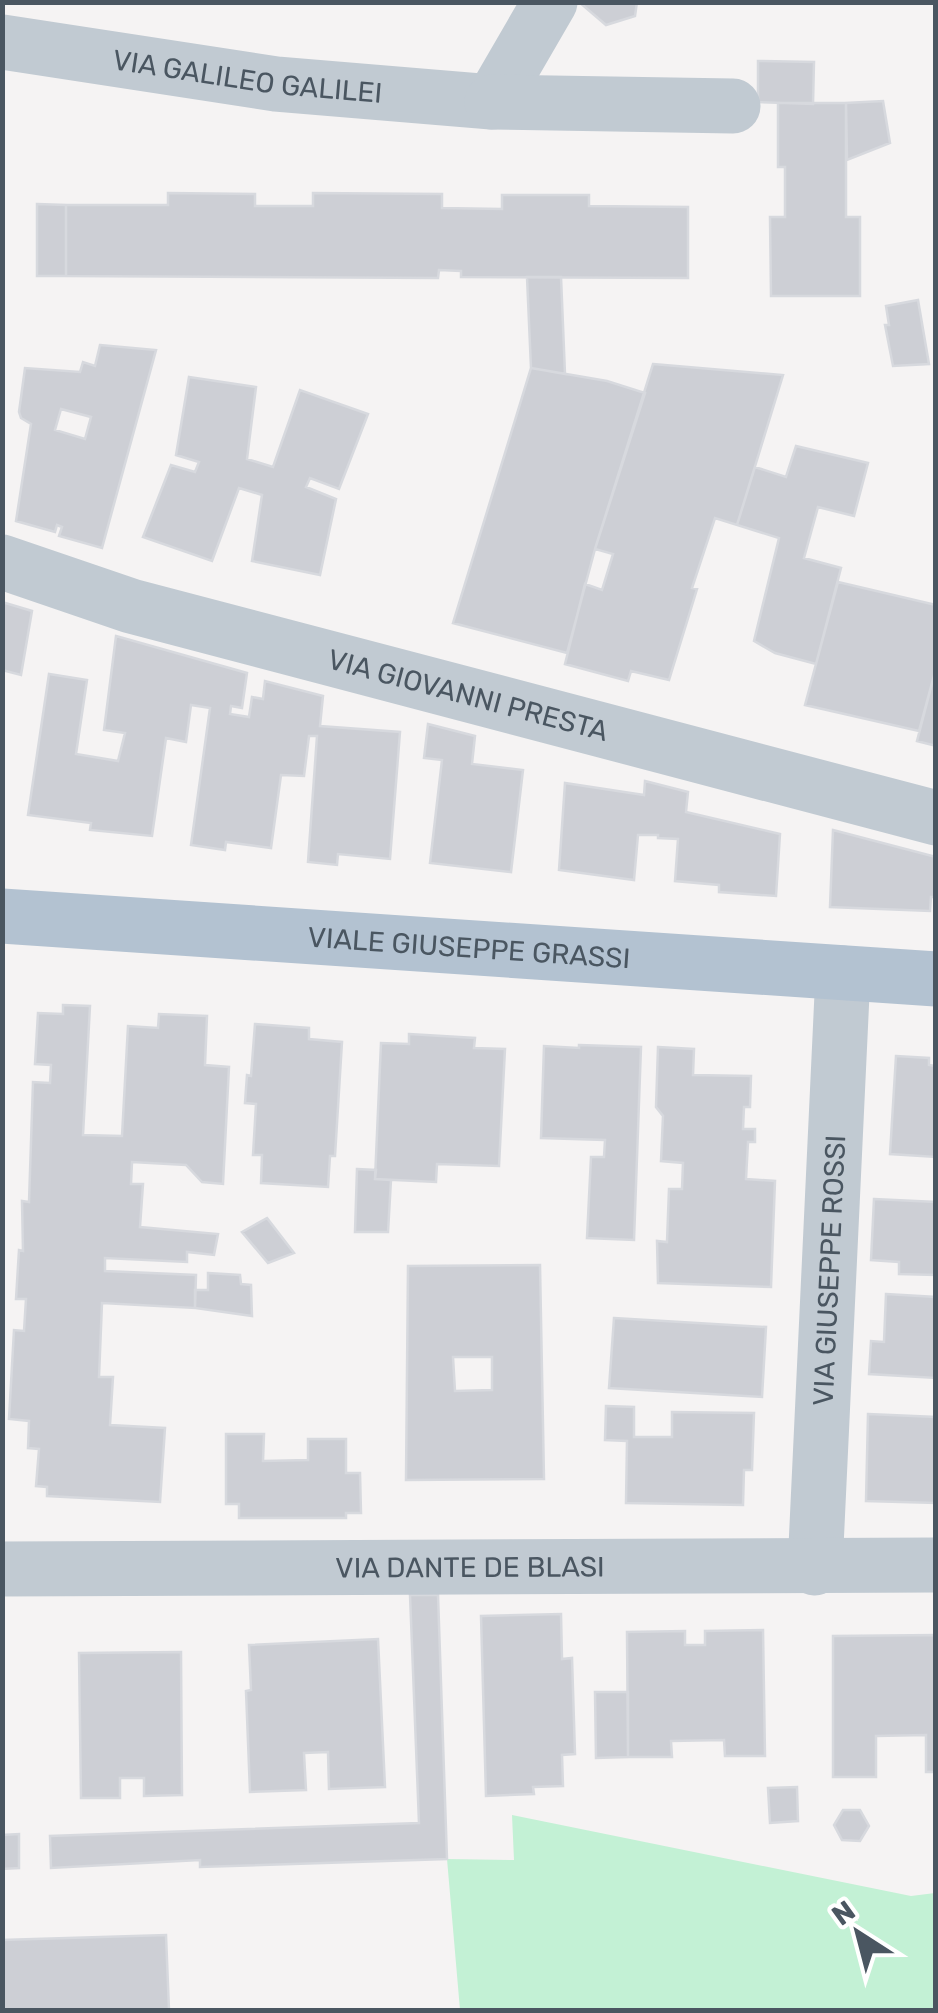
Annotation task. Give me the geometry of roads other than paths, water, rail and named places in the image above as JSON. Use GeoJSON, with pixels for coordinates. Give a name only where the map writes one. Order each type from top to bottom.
{"type":"FeatureCollection","features":[{"type":"Feature","properties":{"kind":"main road","name":"VIALE GIUSEPPE GRASSI"},"geometry":{"type":"LineString","coordinates":[[2,916],[936,979]]}},
{"type":"Feature","properties":{"kind":"street"},"geometry":{"type":"LineString","coordinates":[[2,13],[9,2]]}},
{"type":"Feature","properties":{"kind":"street"},"geometry":{"type":"LineString","coordinates":[[492,102],[550,2]]}},
{"type":"Feature","properties":{"kind":"street","name":"VIA GALILEO GALILEI"},"geometry":{"type":"LineString","coordinates":[[2,42],[276,84],[492,102],[733,106]]}},
{"type":"Feature","properties":{"kind":"street","name":"VIA GIOVANNI PRESTA"},"geometry":{"type":"LineString","coordinates":[[2,562],[131,606],[936,818]]}},
{"type":"Feature","properties":{"kind":"street","name":"VIA GIUSEPPE ROSSI"},"geometry":{"type":"LineString","coordinates":[[815,1568],[843,973]]}},
{"type":"Feature","properties":{"kind":"street","name":"VIA DANTE DE BLASI"},"geometry":{"type":"LineString","coordinates":[[2,1570],[936,1565]]}}]}
